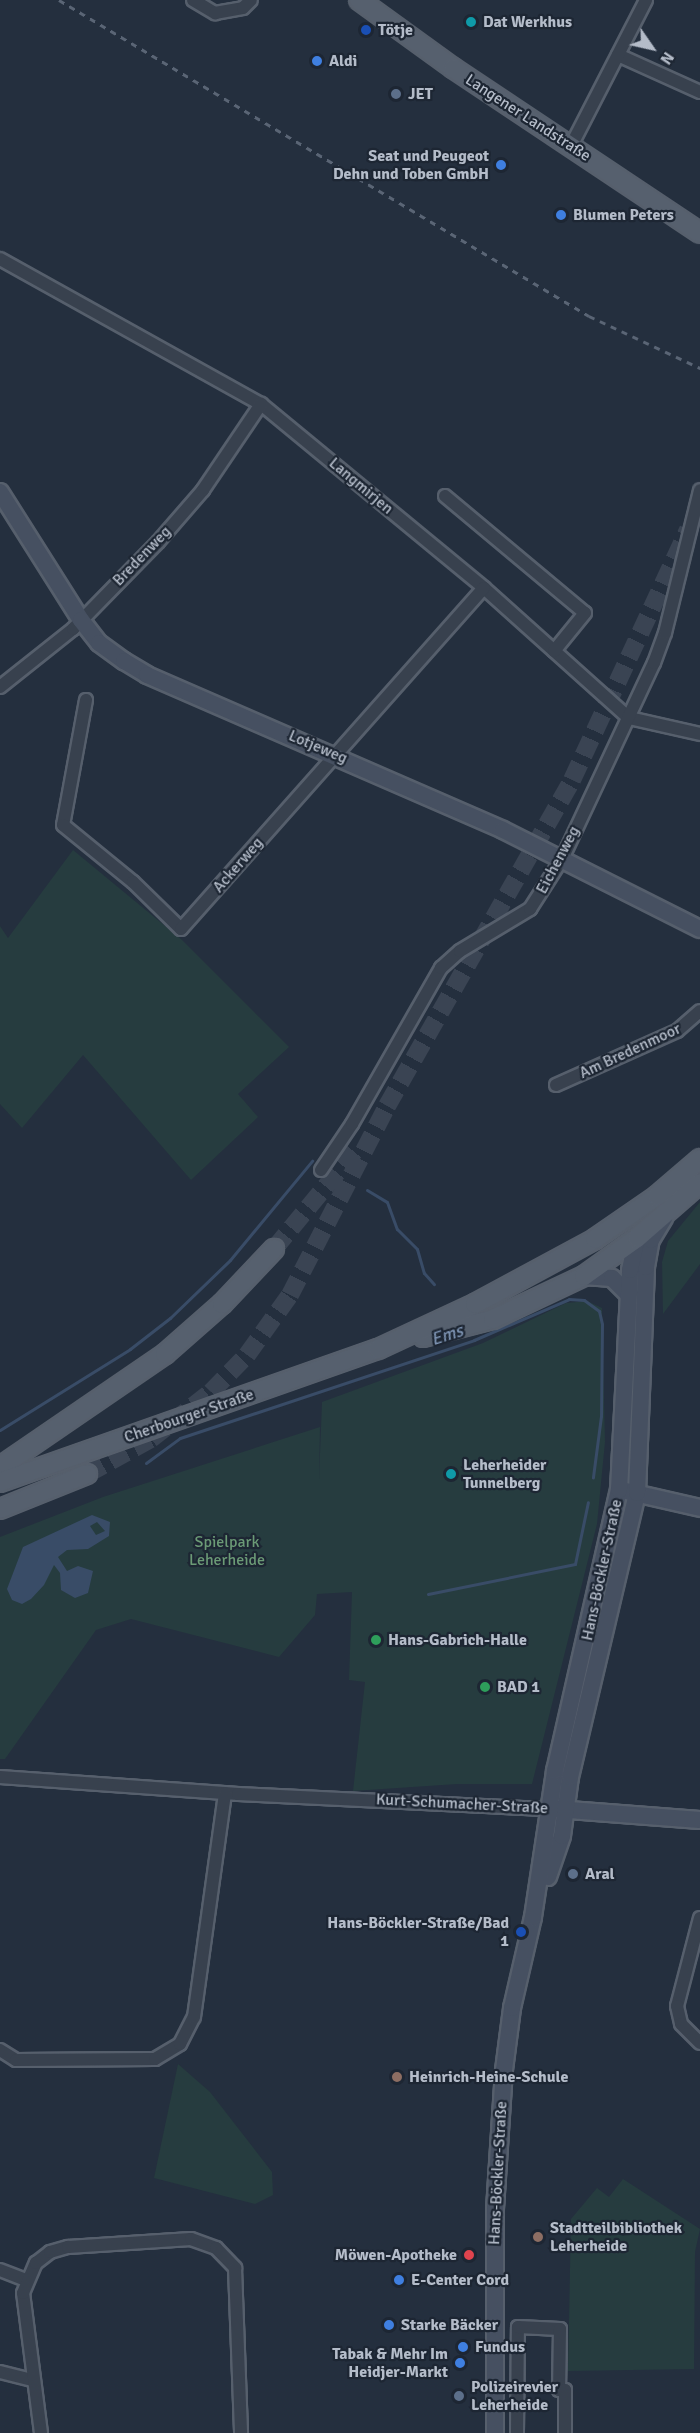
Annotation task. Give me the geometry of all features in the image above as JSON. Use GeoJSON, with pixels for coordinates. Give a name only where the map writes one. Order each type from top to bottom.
{"type":"FeatureCollection","features":[{"type":"Feature","properties":{"kind":"main road","name":"Langener Landstraße"},"geometry":{"type":"LineString","coordinates":[[359,0],[445,63],[700,233]]}},
{"type":"Feature","properties":{"kind":"main road","name":"Cherbourger Straße"},"geometry":{"type":"LineString","coordinates":[[378,1349],[526,1278],[615,1226],[657,1196],[700,1159]]}},
{"type":"Feature","properties":{"kind":"main road","name":"Cherbourger Straße"},"geometry":{"type":"LineString","coordinates":[[0,1482],[378,1349],[494,1319],[584,1276],[637,1238],[700,1183]]}},
{"type":"Feature","properties":{"kind":"main road"},"geometry":{"type":"LineString","coordinates":[[615,1226],[637,1238],[644,1213],[657,1196]]}},
{"type":"Feature","properties":{"kind":"main road"},"geometry":{"type":"LineString","coordinates":[[0,1467],[165,1354],[222,1304],[274,1249]]}},
{"type":"Feature","properties":{"kind":"main road"},"geometry":{"type":"LineString","coordinates":[[0,1509],[87,1474]]}},
{"type":"Feature","properties":{"kind":"street"},"geometry":{"type":"LineString","coordinates":[[193,0],[215,13],[243,8],[251,0]]}},
{"type":"Feature","properties":{"kind":"street"},"geometry":{"type":"LineString","coordinates":[[571,146],[646,0]]}},
{"type":"Feature","properties":{"kind":"street"},"geometry":{"type":"LineString","coordinates":[[618,55],[700,93]]}},
{"type":"Feature","properties":{"kind":"street","name":"Langmirjen"},"geometry":{"type":"LineString","coordinates":[[0,259],[261,404],[484,588],[629,718],[700,734]]}},
{"type":"Feature","properties":{"kind":"street","name":"Bredenweg"},"geometry":{"type":"LineString","coordinates":[[0,687],[81,620],[158,542],[203,490],[261,404]]}},
{"type":"Feature","properties":{"kind":"street","name":"Eichenweg"},"geometry":{"type":"LineString","coordinates":[[321,1170],[351,1124],[441,968],[460,951],[530,909],[561,859],[629,718],[665,633],[700,490]]}},
{"type":"Feature","properties":{"kind":"street","name":"Lotjeweg"},"geometry":{"type":"LineString","coordinates":[[0,492],[81,620],[99,643],[147,675],[335,754],[561,859],[700,929]]}},
{"type":"Feature","properties":{"kind":"street"},"geometry":{"type":"LineString","coordinates":[[445,496],[585,613],[554,651]]}},
{"type":"Feature","properties":{"kind":"street","name":"Ackerweg"},"geometry":{"type":"LineString","coordinates":[[86,700],[63,825],[133,882],[181,929],[484,588]]}},
{"type":"Feature","properties":{"kind":"street","name":"Am Bredenmoor"},"geometry":{"type":"LineString","coordinates":[[556,1085],[677,1031],[700,1011]]}},
{"type":"Feature","properties":{"kind":"street","name":"Hans-Böckler-Straße"},"geometry":{"type":"LineString","coordinates":[[557,1809],[637,1493],[647,1254],[658,1224],[672,1209]]}},
{"type":"Feature","properties":{"kind":"street"},"geometry":{"type":"LineString","coordinates":[[637,1238],[647,1254]]}},
{"type":"Feature","properties":{"kind":"street","name":"Hans-Böckler-Straße"},"geometry":{"type":"LineString","coordinates":[[495,2433],[498,2133],[512,2008],[557,1809],[619,1490],[628,1294],[637,1238]]}},
{"type":"Feature","properties":{"kind":"street"},"geometry":{"type":"LineString","coordinates":[[584,1276],[612,1278],[628,1294]]}},
{"type":"Feature","properties":{"kind":"street"},"geometry":{"type":"LineString","coordinates":[[619,1490],[700,1508]]}},
{"type":"Feature","properties":{"kind":"street","name":"Kurt-Schumacher-Straße"},"geometry":{"type":"LineString","coordinates":[[0,1777],[225,1793],[557,1809],[700,1820]]}},
{"type":"Feature","properties":{"kind":"street"},"geometry":{"type":"LineString","coordinates":[[0,2050],[16,2060],[155,2059],[180,2044],[194,2017],[225,1793]]}},
{"type":"Feature","properties":{"kind":"street"},"geometry":{"type":"LineString","coordinates":[[700,1918],[677,2006],[681,2024],[700,2043]]}},
{"type":"Feature","properties":{"kind":"street"},"geometry":{"type":"LineString","coordinates":[[41,2433],[23,2293],[26,2280],[42,2257],[68,2247],[192,2239],[216,2248],[235,2268],[241,2433]]}},
{"type":"Feature","properties":{"kind":"street"},"geometry":{"type":"LineString","coordinates":[[0,2270],[26,2280]]}},
{"type":"Feature","properties":{"kind":"street"},"geometry":{"type":"LineString","coordinates":[[517,2433],[518,2327],[560,2329],[559,2390],[565,2391],[565,2433]]}},
{"type":"Feature","properties":{"kind":"street"},"geometry":{"type":"LineString","coordinates":[[0,2372],[33,2380]]}},
{"type":"Feature","properties":{"kind":"green space"},"geometry":{"type":"Polygon","coordinates":[[[73,850],[182,940],[289,1047],[238,1094],[258,1117],[191,1180],[83,1055],[22,1128],[0,1104],[0,926],[8,938],[73,850]]]}},
{"type":"Feature","properties":{"kind":"green space"},"geometry":{"type":"Polygon","coordinates":[[[700,1202],[700,1264],[663,1314],[662,1262],[668,1241],[700,1202]]]}},
{"type":"Feature","properties":{"kind":"green space","name":"Spielpark Leherheide"},"geometry":{"type":"Polygon","coordinates":[[[587,1301],[602,1308],[605,1442],[597,1524],[532,1784],[457,1784],[353,1791],[365,1682],[349,1680],[352,1592],[317,1594],[315,1615],[279,1657],[131,1619],[96,1630],[5,1759],[0,1759],[0,1537],[103,1497],[320,1427],[319,1480],[322,1402],[483,1343],[566,1303],[587,1301]]]}},
{"type":"Feature","properties":{"kind":"green space"},"geometry":{"type":"Polygon","coordinates":[[[178,2064],[210,2092],[272,2172],[273,2195],[255,2204],[154,2178],[178,2064]]]}},
{"type":"Feature","properties":{"kind":"green space"},"geometry":{"type":"Polygon","coordinates":[[[623,2179],[700,2229],[695,2252],[694,2369],[568,2371],[571,2219],[597,2188],[609,2197],[623,2179]]]}},
{"type":"Feature","properties":{"kind":"water"},"geometry":{"type":"Polygon","coordinates":[[[92,1515],[110,1522],[109,1536],[88,1549],[67,1550],[58,1557],[67,1571],[78,1566],[93,1571],[88,1593],[75,1598],[61,1590],[60,1573],[54,1565],[44,1585],[31,1599],[22,1604],[12,1600],[7,1589],[23,1547],[92,1515]],[[97,1522],[90,1526],[96,1535],[105,1531],[97,1522]]]}},
{"type":"Feature","properties":{"kind":"waterway"},"geometry":{"type":"LineString","coordinates":[[0,1430],[130,1349],[170,1318],[230,1260],[312,1161]]}},
{"type":"Feature","properties":{"kind":"waterway"},"geometry":{"type":"LineString","coordinates":[[367,1190],[387,1202],[397,1229],[417,1249],[424,1273],[434,1284]]}},
{"type":"Feature","properties":{"kind":"waterway","name":"Ems"},"geometry":{"type":"LineString","coordinates":[[146,1463],[180,1438],[474,1340],[569,1299],[584,1300],[599,1311],[602,1324],[601,1416],[593,1477]]}},
{"type":"Feature","properties":{"kind":"waterway","name":"Ems"},"geometry":{"type":"LineString","coordinates":[[428,1594],[575,1564],[588,1502]]}},
{"type":"Feature","properties":{"kind":"tunnel"},"geometry":{"type":"LineString","coordinates":[[87,1474],[151,1439],[211,1392],[247,1355],[290,1295],[387,1106],[572,780],[688,530]]}},
{"type":"Feature","properties":{"kind":"tunnel"},"geometry":{"type":"LineString","coordinates":[[274,1249],[358,1147]]}},
{"type":"Feature","properties":{"kind":"railway"},"geometry":{"type":"LineString","coordinates":[[59,0],[589,316],[700,368]]}},
{"type":"Feature","properties":{"kind":"place","name":"Dat Werkhus"},"geometry":{"type":"Point","coordinates":[471,22]}},
{"type":"Feature","properties":{"kind":"place","name":"Tötje"},"geometry":{"type":"Point","coordinates":[366,30]}},
{"type":"Feature","properties":{"kind":"place","name":"Aldi"},"geometry":{"type":"Point","coordinates":[317,61]}},
{"type":"Feature","properties":{"kind":"place","name":"JET"},"geometry":{"type":"Point","coordinates":[396,94]}},
{"type":"Feature","properties":{"kind":"place","name":"Seat und Peugeot Dehn und Toben GmbH"},"geometry":{"type":"Point","coordinates":[501,165]}},
{"type":"Feature","properties":{"kind":"place","name":"Blumen Peters"},"geometry":{"type":"Point","coordinates":[561,215]}},
{"type":"Feature","properties":{"kind":"place","name":"Leherheider Tunnelberg"},"geometry":{"type":"Point","coordinates":[451,1474]}},
{"type":"Feature","properties":{"kind":"place","name":"Hans-Gabrich-Halle"},"geometry":{"type":"Point","coordinates":[376,1640]}},
{"type":"Feature","properties":{"kind":"place","name":"BAD 1"},"geometry":{"type":"Point","coordinates":[485,1687]}},
{"type":"Feature","properties":{"kind":"place","name":"Aral"},"geometry":{"type":"Point","coordinates":[573,1874]}},
{"type":"Feature","properties":{"kind":"place","name":"Hans-Böckler-Straße/Bad 1"},"geometry":{"type":"Point","coordinates":[521,1932]}},
{"type":"Feature","properties":{"kind":"place","name":"Heinrich-Heine-Schule"},"geometry":{"type":"Point","coordinates":[397,2077]}},
{"type":"Feature","properties":{"kind":"place","name":"Stadtteilbibliothek Leherheide"},"geometry":{"type":"Point","coordinates":[538,2237]}},
{"type":"Feature","properties":{"kind":"place","name":"Möwen-Apotheke"},"geometry":{"type":"Point","coordinates":[469,2255]}},
{"type":"Feature","properties":{"kind":"place","name":"E-Center Cord"},"geometry":{"type":"Point","coordinates":[399,2280]}},
{"type":"Feature","properties":{"kind":"place","name":"Starke Bäcker"},"geometry":{"type":"Point","coordinates":[389,2325]}},
{"type":"Feature","properties":{"kind":"place","name":"Fundus"},"geometry":{"type":"Point","coordinates":[463,2347]}},
{"type":"Feature","properties":{"kind":"place","name":"Tabak & Mehr Im Heidjer-Markt"},"geometry":{"type":"Point","coordinates":[460,2363]}},
{"type":"Feature","properties":{"kind":"place","name":"Polizeirevier Leherheide"},"geometry":{"type":"Point","coordinates":[459,2396]}}]}
